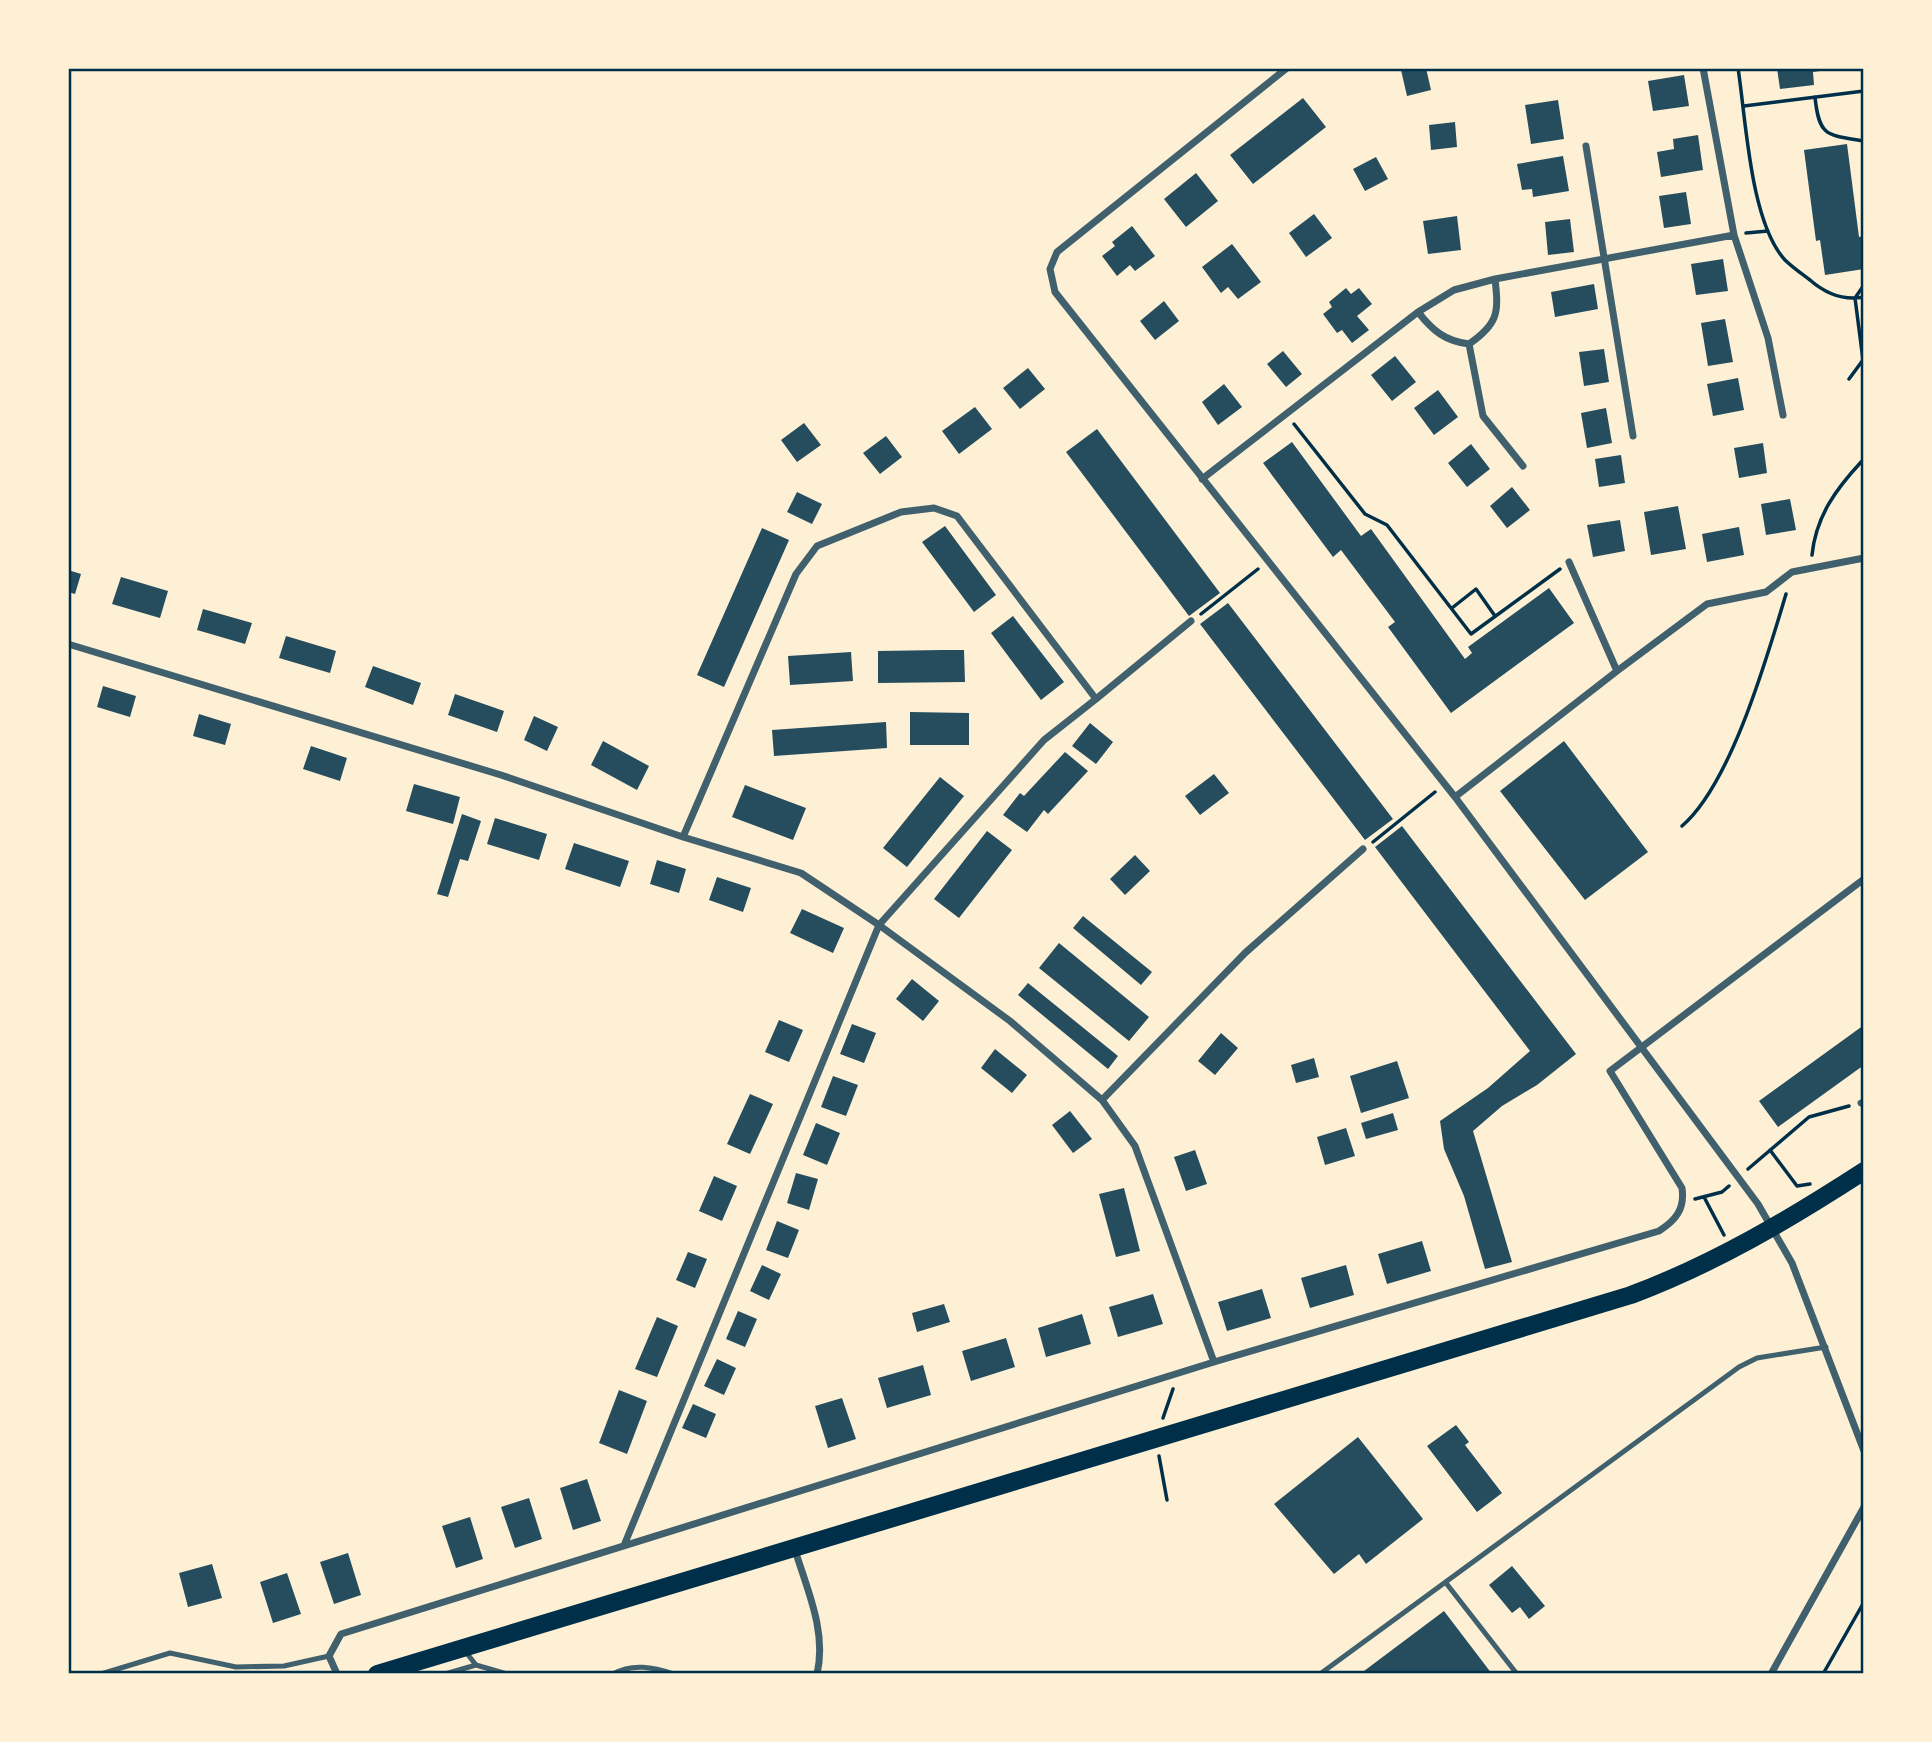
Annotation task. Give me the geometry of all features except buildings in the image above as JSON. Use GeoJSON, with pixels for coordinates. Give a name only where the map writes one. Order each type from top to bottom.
{"type":"FeatureCollection","features":[{"type":"Feature","properties":{"kind":"main road"},"geometry":{"type":"LineString","coordinates":[[377,1674],[795,1550],[1631,1295],[1673,1279],[1731,1250],[1864,1171]]}},
{"type":"Feature","properties":{"kind":"street"},"geometry":{"type":"LineString","coordinates":[[1287,68],[1058,252],[1050,269],[1055,292],[1455,797],[1773,1227],[1793,1264],[1864,1451]]}},
{"type":"Feature","properties":{"kind":"street"},"geometry":{"type":"LineString","coordinates":[[1703,68],[1734,235],[1768,338],[1783,415]]}},
{"type":"Feature","properties":{"kind":"street"},"geometry":{"type":"LineString","coordinates":[[1586,146],[1633,436]]}},
{"type":"Feature","properties":{"kind":"street"},"geometry":{"type":"LineString","coordinates":[[1202,479],[1419,312],[1454,290],[1494,279],[1605,257],[1734,235]]}},
{"type":"Feature","properties":{"kind":"street"},"geometry":{"type":"LineString","coordinates":[[1419,312],[1432,329],[1451,342],[1469,344],[1489,330],[1497,304],[1494,279]]}},
{"type":"Feature","properties":{"kind":"street"},"geometry":{"type":"LineString","coordinates":[[1469,344],[1483,416],[1523,466]]}},
{"type":"Feature","properties":{"kind":"street"},"geometry":{"type":"LineString","coordinates":[[683,837],[796,574],[817,546],[901,512],[934,508],[957,516],[1097,699]]}},
{"type":"Feature","properties":{"kind":"street"},"geometry":{"type":"LineString","coordinates":[[1455,797],[1707,604],[1766,592],[1792,572],[1864,558]]}},
{"type":"Feature","properties":{"kind":"street"},"geometry":{"type":"LineString","coordinates":[[1569,562],[1617,671]]}},
{"type":"Feature","properties":{"kind":"street"},"geometry":{"type":"LineString","coordinates":[[625,1543],[879,925],[1044,740],[1191,621]]}},
{"type":"Feature","properties":{"kind":"street"},"geometry":{"type":"LineString","coordinates":[[68,644],[501,775],[683,837],[801,873],[879,925],[1010,1021],[1102,1100],[1135,1146],[1214,1362]]}},
{"type":"Feature","properties":{"kind":"street"},"geometry":{"type":"LineString","coordinates":[[1102,1100],[1245,953],[1363,849]]}},
{"type":"Feature","properties":{"kind":"street"},"geometry":{"type":"LineString","coordinates":[[337,1674],[329,1656],[341,1634],[625,1543],[1214,1362],[1659,1231],[1675,1219],[1684,1202],[1682,1188],[1610,1071],[1864,879]]}},
{"type":"Feature","properties":{"kind":"street"},"geometry":{"type":"LineString","coordinates":[[1771,1674],[1864,1507]]}},
{"type":"Feature","properties":{"kind":"street"},"geometry":{"type":"LineString","coordinates":[[795,1550],[821,1644],[817,1674]]}},
{"type":"Feature","properties":{"kind":"lane"},"geometry":{"type":"LineString","coordinates":[[1320,1674],[1739,1367],[1757,1358],[1826,1347]]}},
{"type":"Feature","properties":{"kind":"lane"},"geometry":{"type":"LineString","coordinates":[[1446,1583],[1517,1674]]}},
{"type":"Feature","properties":{"kind":"lane"},"geometry":{"type":"LineString","coordinates":[[462,1648],[476,1665]]}},
{"type":"Feature","properties":{"kind":"lane"},"geometry":{"type":"LineString","coordinates":[[101,1674],[170,1653],[236,1667],[284,1666],[329,1656]]}},
{"type":"Feature","properties":{"kind":"lane"},"geometry":{"type":"LineString","coordinates":[[444,1674],[476,1665],[507,1674]]}},
{"type":"Feature","properties":{"kind":"lane"},"geometry":{"type":"LineString","coordinates":[[613,1674],[626,1667],[657,1668],[674,1674]]}},
{"type":"Feature","properties":{"kind":"path"},"geometry":{"type":"LineString","coordinates":[[1738,68],[1751,172],[1768,231],[1783,258],[1818,288],[1838,297],[1864,296]]}},
{"type":"Feature","properties":{"kind":"path"},"geometry":{"type":"LineString","coordinates":[[1744,106],[1864,91]]}},
{"type":"Feature","properties":{"kind":"path"},"geometry":{"type":"LineString","coordinates":[[1815,97],[1818,124],[1829,135],[1864,141]]}},
{"type":"Feature","properties":{"kind":"path"},"geometry":{"type":"LineString","coordinates":[[1734,235],[1768,231]]}},
{"type":"Feature","properties":{"kind":"path"},"geometry":{"type":"LineString","coordinates":[[1849,379],[1863,360],[1855,298],[1864,285]]}},
{"type":"Feature","properties":{"kind":"path"},"geometry":{"type":"LineString","coordinates":[[1286,414],[1365,514],[1387,525],[1471,634],[1569,562]]}},
{"type":"Feature","properties":{"kind":"path"},"geometry":{"type":"LineString","coordinates":[[1682,825],[1698,812],[1737,740],[1792,572],[1812,557],[1814,532],[1830,500],[1862,461]]}},
{"type":"Feature","properties":{"kind":"path"},"geometry":{"type":"LineString","coordinates":[[1191,621],[1268,561]]}},
{"type":"Feature","properties":{"kind":"path"},"geometry":{"type":"LineString","coordinates":[[1451,609],[1476,589],[1495,616]]}},
{"type":"Feature","properties":{"kind":"path"},"geometry":{"type":"LineString","coordinates":[[1363,849],[1444,784]]}},
{"type":"Feature","properties":{"kind":"path"},"geometry":{"type":"LineString","coordinates":[[1684,1202],[1722,1192],[1809,1118],[1863,1102]]}},
{"type":"Feature","properties":{"kind":"path"},"geometry":{"type":"LineString","coordinates":[[1770,1150],[1797,1186],[1812,1184],[1822,1198]]}},
{"type":"Feature","properties":{"kind":"path"},"geometry":{"type":"LineString","coordinates":[[1704,1196],[1731,1250]]}},
{"type":"Feature","properties":{"kind":"path"},"geometry":{"type":"LineString","coordinates":[[1823,1674],[1864,1602]]}}]}
